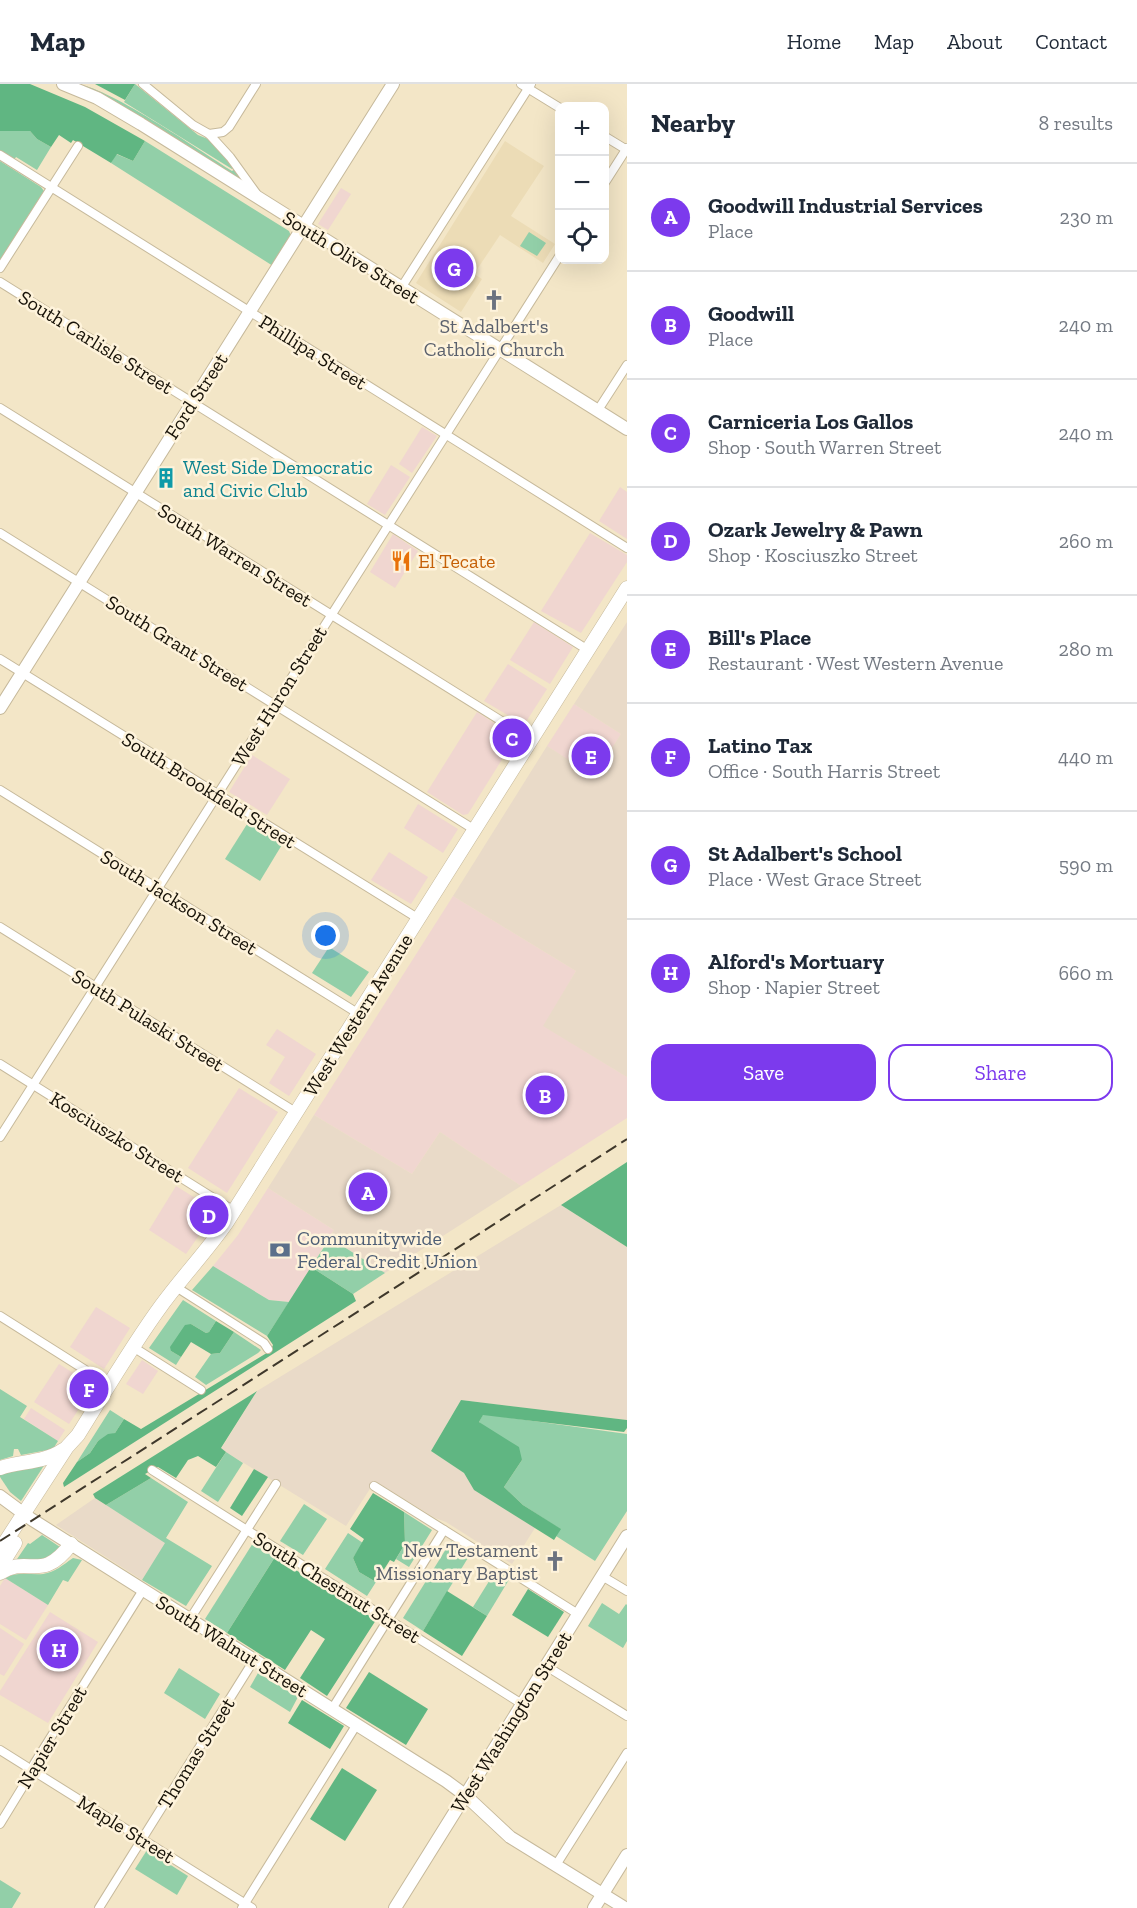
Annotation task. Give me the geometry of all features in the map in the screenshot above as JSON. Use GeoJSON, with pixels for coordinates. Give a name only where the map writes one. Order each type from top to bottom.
{"type":"FeatureCollection","features":[{"type":"Feature","properties":{"kind":"main road","name":"West Western Avenue"},"geometry":{"type":"LineString","coordinates":[[0,1567],[67,1447],[78,1435],[133,1347],[176,1287],[206,1252],[234,1211],[627,588]]}},
{"type":"Feature","properties":{"kind":"main road","name":"West Western Avenue"},"geometry":{"type":"LineString","coordinates":[[0,1550],[74,1451],[78,1435]]}},
{"type":"Feature","properties":{"kind":"main road"},"geometry":{"type":"LineString","coordinates":[[0,1468],[17,1462],[45,1459],[67,1447]]}},
{"type":"Feature","properties":{"kind":"main road"},"geometry":{"type":"LineString","coordinates":[[0,1573],[19,1566],[46,1566],[63,1555],[71,1544]]}},
{"type":"Feature","properties":{"kind":"street","name":"South Olive Street"},"geometry":{"type":"LineString","coordinates":[[63,84],[114,107],[627,429]]}},
{"type":"Feature","properties":{"kind":"street","name":"South Olive Street"},"geometry":{"type":"LineString","coordinates":[[143,84],[193,125],[208,134],[226,152],[260,198]]}},
{"type":"Feature","properties":{"kind":"street"},"geometry":{"type":"LineString","coordinates":[[208,134],[223,132],[229,127],[256,84]]}},
{"type":"Feature","properties":{"kind":"street","name":"Ford Street"},"geometry":{"type":"LineString","coordinates":[[0,708],[393,84]]}},
{"type":"Feature","properties":{"kind":"street"},"geometry":{"type":"LineString","coordinates":[[401,288],[527,85],[555,105]]}},
{"type":"Feature","properties":{"kind":"street"},"geometry":{"type":"LineString","coordinates":[[226,152],[229,127]]}},
{"type":"Feature","properties":{"kind":"street"},"geometry":{"type":"LineString","coordinates":[[609,139],[627,149],[609,176]]}},
{"type":"Feature","properties":{"kind":"street"},"geometry":{"type":"LineString","coordinates":[[0,268],[78,146]]}},
{"type":"Feature","properties":{"kind":"street","name":"Phillipa Street"},"geometry":{"type":"LineString","coordinates":[[0,156],[627,548]]}},
{"type":"Feature","properties":{"kind":"street","name":"West Huron Street"},"geometry":{"type":"LineString","coordinates":[[0,1137],[555,263]]}},
{"type":"Feature","properties":{"kind":"street","name":"South Carlisle Street"},"geometry":{"type":"LineString","coordinates":[[0,282],[588,650]]}},
{"type":"Feature","properties":{"kind":"street"},"geometry":{"type":"LineString","coordinates":[[598,411],[627,365]]}},
{"type":"Feature","properties":{"kind":"street","name":"South Warren Street"},"geometry":{"type":"LineString","coordinates":[[0,408],[532,740]]}},
{"type":"Feature","properties":{"kind":"street","name":"South Grant Street"},"geometry":{"type":"LineString","coordinates":[[0,533],[476,830]]}},
{"type":"Feature","properties":{"kind":"street","name":"South Brookfield Street"},"geometry":{"type":"LineString","coordinates":[[0,659],[419,919]]}},
{"type":"Feature","properties":{"kind":"street","name":"South Jackson Street"},"geometry":{"type":"LineString","coordinates":[[0,790],[359,1014]]}},
{"type":"Feature","properties":{"kind":"street","name":"South Pulaski Street"},"geometry":{"type":"LineString","coordinates":[[0,927],[297,1113]]}},
{"type":"Feature","properties":{"kind":"street","name":"Kosciuszko Street"},"geometry":{"type":"LineString","coordinates":[[0,1064],[234,1211]]}},
{"type":"Feature","properties":{"kind":"street"},"geometry":{"type":"LineString","coordinates":[[176,1287],[264,1343],[268,1349]]}},
{"type":"Feature","properties":{"kind":"street"},"geometry":{"type":"LineString","coordinates":[[0,1316],[109,1385]]}},
{"type":"Feature","properties":{"kind":"street"},"geometry":{"type":"LineString","coordinates":[[133,1347],[201,1390]]}},
{"type":"Feature","properties":{"kind":"street","name":"South Chestnut Street"},"geometry":{"type":"LineString","coordinates":[[152,1470],[522,1704]]}},
{"type":"Feature","properties":{"kind":"street"},"geometry":{"type":"LineString","coordinates":[[190,1619],[276,1484]]}},
{"type":"Feature","properties":{"kind":"street"},"geometry":{"type":"LineString","coordinates":[[374,1486],[578,1614]]}},
{"type":"Feature","properties":{"kind":"street","name":"South Walnut Street"},"geometry":{"type":"LineString","coordinates":[[0,1496],[27,1516],[446,1781],[510,1837],[625,1908]]}},
{"type":"Feature","properties":{"kind":"street"},"geometry":{"type":"LineString","coordinates":[[332,1709],[444,1530]]}},
{"type":"Feature","properties":{"kind":"street","name":"West Washington Street"},"geometry":{"type":"LineString","coordinates":[[395,1908],[627,1536]]}},
{"type":"Feature","properties":{"kind":"street"},"geometry":{"type":"LineString","coordinates":[[602,1576],[627,1591]]}},
{"type":"Feature","properties":{"kind":"street","name":"Napier Street"},"geometry":{"type":"LineString","coordinates":[[0,1824],[143,1590]]}},
{"type":"Feature","properties":{"kind":"street","name":"Thomas Street"},"geometry":{"type":"LineString","coordinates":[[99,1908],[254,1660]]}},
{"type":"Feature","properties":{"kind":"street"},"geometry":{"type":"LineString","coordinates":[[546,1666],[627,1716]]}},
{"type":"Feature","properties":{"kind":"street"},"geometry":{"type":"LineString","coordinates":[[246,1906],[357,1724]]}},
{"type":"Feature","properties":{"kind":"street","name":"Maple Street"},"geometry":{"type":"LineString","coordinates":[[0,1750],[246,1906]]}},
{"type":"Feature","properties":{"kind":"street"},"geometry":{"type":"LineString","coordinates":[[556,1865],[627,1753]]}},
{"type":"Feature","properties":{"kind":"street"},"geometry":{"type":"LineString","coordinates":[[594,1908],[627,1855]]}},
{"type":"Feature","properties":{"kind":"shaded area"},"geometry":{"type":"Polygon","coordinates":[[[505,141],[544,166],[511,216],[555,244],[543,263],[500,235],[474,274],[482,279],[461,312],[416,283],[505,141]]]}},
{"type":"Feature","properties":{"kind":"shaded area"},"geometry":{"type":"Polygon","coordinates":[[[341,188],[351,194],[328,230],[318,224],[341,188]]]}},
{"type":"Feature","properties":{"kind":"shaded area"},"geometry":{"type":"Polygon","coordinates":[[[422,427],[437,436],[412,473],[399,464],[422,427]]]}},
{"type":"Feature","properties":{"kind":"shaded area"},"geometry":{"type":"Polygon","coordinates":[[[391,465],[410,477],[385,515],[367,504],[391,465]]]}},
{"type":"Feature","properties":{"kind":"shaded area"},"geometry":{"type":"Polygon","coordinates":[[[620,487],[627,492],[627,539],[599,521],[620,487]]]}},
{"type":"Feature","properties":{"kind":"shaded area"},"geometry":{"type":"Polygon","coordinates":[[[590,533],[627,555],[627,562],[581,633],[541,611],[590,533]]]}},
{"type":"Feature","properties":{"kind":"shaded area"},"geometry":{"type":"Polygon","coordinates":[[[393,534],[418,551],[395,588],[370,572],[393,534]]]}},
{"type":"Feature","properties":{"kind":"shaded area"},"geometry":{"type":"Polygon","coordinates":[[[534,622],[573,647],[550,684],[510,660],[534,622]]]}},
{"type":"Feature","properties":{"kind":"shaded area"},"geometry":{"type":"Polygon","coordinates":[[[627,622],[627,1077],[543,1026],[576,971],[453,896],[547,746],[594,776],[621,734],[574,704],[627,622]]]}},
{"type":"Feature","properties":{"kind":"shaded area"},"geometry":{"type":"Polygon","coordinates":[[[508,664],[547,689],[524,725],[484,701],[508,664]]]}},
{"type":"Feature","properties":{"kind":"shaded area"},"geometry":{"type":"Polygon","coordinates":[[[574,704],[621,734],[594,777],[547,746],[574,704]]]}},
{"type":"Feature","properties":{"kind":"shaded area"},"geometry":{"type":"Polygon","coordinates":[[[477,712],[516,737],[468,814],[463,815],[427,792],[477,712]]]}},
{"type":"Feature","properties":{"kind":"shaded area"},"geometry":{"type":"Polygon","coordinates":[[[252,755],[290,779],[267,815],[229,792],[252,755]]]}},
{"type":"Feature","properties":{"kind":"shaded area"},"geometry":{"type":"Polygon","coordinates":[[[418,804],[458,829],[443,853],[404,828],[418,804]]]}},
{"type":"Feature","properties":{"kind":"shaded area"},"geometry":{"type":"Polygon","coordinates":[[[389,852],[428,877],[411,904],[371,880],[389,852]]]}},
{"type":"Feature","properties":{"kind":"shaded area"},"geometry":{"type":"Polygon","coordinates":[[[453,896],[576,971],[544,1026],[627,1077],[627,1118],[521,1186],[440,1132],[412,1174],[314,1115],[453,896]]]}},
{"type":"Feature","properties":{"kind":"shaded area"},"geometry":{"type":"Polygon","coordinates":[[[277,1029],[316,1054],[289,1096],[269,1083],[285,1057],[266,1045],[277,1029]]]}},
{"type":"Feature","properties":{"kind":"shaded area"},"geometry":{"type":"Polygon","coordinates":[[[239,1088],[278,1112],[227,1193],[188,1168],[239,1088]]]}},
{"type":"Feature","properties":{"kind":"shaded area"},"geometry":{"type":"Polygon","coordinates":[[[314,1115],[412,1174],[440,1132],[521,1186],[385,1273],[330,1238],[334,1230],[268,1188],[314,1115]]]}},
{"type":"Feature","properties":{"kind":"shaded area"},"geometry":{"type":"Polygon","coordinates":[[[176,1186],[216,1211],[186,1254],[149,1230],[176,1186]]]}},
{"type":"Feature","properties":{"kind":"shaded area"},"geometry":{"type":"Polygon","coordinates":[[[268,1188],[334,1230],[289,1302],[269,1300],[213,1266],[238,1235],[268,1188]]]}},
{"type":"Feature","properties":{"kind":"shaded area"},"geometry":{"type":"Polygon","coordinates":[[[561,1205],[627,1247],[627,1420],[461,1400],[431,1451],[464,1473],[474,1490],[535,1528],[512,1564],[375,1481],[346,1526],[221,1449],[257,1391],[561,1205]]]}},
{"type":"Feature","properties":{"kind":"shaded area"},"geometry":{"type":"Polygon","coordinates":[[[96,1307],[130,1328],[104,1369],[70,1347],[96,1307]]]}},
{"type":"Feature","properties":{"kind":"shaded area"},"geometry":{"type":"Polygon","coordinates":[[[142,1360],[158,1371],[143,1394],[126,1384],[142,1360]]]}},
{"type":"Feature","properties":{"kind":"shaded area"},"geometry":{"type":"Polygon","coordinates":[[[59,1364],[94,1386],[69,1424],[34,1402],[59,1364]]]}},
{"type":"Feature","properties":{"kind":"shaded area"},"geometry":{"type":"Polygon","coordinates":[[[31,1408],[65,1430],[58,1441],[24,1419],[31,1408]]]}},
{"type":"Feature","properties":{"kind":"shaded area"},"geometry":{"type":"Polygon","coordinates":[[[95,1498],[166,1543],[142,1580],[56,1525],[95,1498]]]}},
{"type":"Feature","properties":{"kind":"shaded area"},"geometry":{"type":"Polygon","coordinates":[[[5,1578],[48,1605],[26,1640],[0,1624],[0,1586],[5,1578]]]}},
{"type":"Feature","properties":{"kind":"shaded area"},"geometry":{"type":"Polygon","coordinates":[[[50,1612],[98,1642],[48,1723],[0,1695],[0,1691],[50,1612]]]}},
{"type":"Feature","properties":{"kind":"shaded area"},"geometry":{"type":"Polygon","coordinates":[[[0,1628],[24,1644],[4,1676],[0,1674],[0,1628]]]}},
{"type":"Feature","properties":{"kind":"green space"},"geometry":{"type":"Polygon","coordinates":[[[0,84],[30,84],[85,107],[145,141],[133,161],[117,154],[111,163],[73,140],[71,143],[59,135],[51,147],[37,139],[30,131],[0,131],[0,84]]]}},
{"type":"Feature","properties":{"kind":"green space"},"geometry":{"type":"Polygon","coordinates":[[[75,84],[89,87],[130,107],[232,171],[235,169],[243,182],[75,84]]]}},
{"type":"Feature","properties":{"kind":"green space"},"geometry":{"type":"Polygon","coordinates":[[[95,84],[135,84],[125,100],[95,84]]]}},
{"type":"Feature","properties":{"kind":"green space"},"geometry":{"type":"Polygon","coordinates":[[[135,84],[198,135],[208,139],[234,168],[232,169],[124,102],[135,84]]]}},
{"type":"Feature","properties":{"kind":"green space"},"geometry":{"type":"Polygon","coordinates":[[[0,131],[30,131],[37,139],[51,147],[37,170],[16,157],[14,160],[0,151],[0,131]]]}},
{"type":"Feature","properties":{"kind":"green space"},"geometry":{"type":"Polygon","coordinates":[[[145,141],[289,231],[291,236],[273,266],[111,163],[116,154],[133,161],[145,141]]]}},
{"type":"Feature","properties":{"kind":"green space"},"geometry":{"type":"Polygon","coordinates":[[[0,161],[44,191],[0,260],[0,161]]]}},
{"type":"Feature","properties":{"kind":"green space"},"geometry":{"type":"Polygon","coordinates":[[[529,232],[546,243],[537,256],[520,246],[529,232]]]}},
{"type":"Feature","properties":{"kind":"green space"},"geometry":{"type":"Polygon","coordinates":[[[249,821],[283,843],[260,881],[225,859],[249,821]]]}},
{"type":"Feature","properties":{"kind":"green space"},"geometry":{"type":"Polygon","coordinates":[[[329,947],[369,972],[351,997],[312,973],[329,947]]]}},
{"type":"Feature","properties":{"kind":"green space"},"geometry":{"type":"Polygon","coordinates":[[[627,1162],[627,1247],[561,1205],[627,1162]]]}},
{"type":"Feature","properties":{"kind":"green space"},"geometry":{"type":"Polygon","coordinates":[[[330,1238],[385,1273],[353,1294],[311,1267],[330,1238]]]}},
{"type":"Feature","properties":{"kind":"green space"},"geometry":{"type":"Polygon","coordinates":[[[213,1266],[269,1300],[289,1302],[267,1336],[192,1290],[213,1266]]]}},
{"type":"Feature","properties":{"kind":"green space"},"geometry":{"type":"Polygon","coordinates":[[[311,1267],[353,1294],[356,1301],[64,1487],[63,1483],[77,1462],[90,1453],[98,1441],[108,1434],[115,1433],[124,1419],[141,1429],[270,1351],[273,1345],[267,1336],[311,1267]]]}},
{"type":"Feature","properties":{"kind":"green space"},"geometry":{"type":"Polygon","coordinates":[[[183,1300],[216,1321],[206,1333],[191,1324],[171,1351],[181,1357],[176,1365],[149,1348],[183,1300]]]}},
{"type":"Feature","properties":{"kind":"green space"},"geometry":{"type":"Polygon","coordinates":[[[216,1321],[234,1332],[220,1353],[211,1354],[191,1342],[181,1357],[171,1351],[170,1347],[185,1325],[191,1324],[206,1333],[216,1321]]]}},
{"type":"Feature","properties":{"kind":"green space"},"geometry":{"type":"Polygon","coordinates":[[[234,1332],[261,1350],[206,1385],[195,1377],[211,1354],[220,1353],[234,1332]]]}},
{"type":"Feature","properties":{"kind":"green space"},"geometry":{"type":"Polygon","coordinates":[[[0,1389],[27,1406],[20,1417],[58,1441],[53,1449],[21,1455],[18,1449],[14,1449],[13,1456],[0,1460],[0,1389]]]}},
{"type":"Feature","properties":{"kind":"green space"},"geometry":{"type":"Polygon","coordinates":[[[257,1391],[221,1448],[226,1452],[216,1467],[198,1456],[188,1460],[176,1478],[158,1467],[145,1474],[151,1478],[106,1505],[95,1498],[93,1494],[257,1391]]]}},
{"type":"Feature","properties":{"kind":"green space"},"geometry":{"type":"Polygon","coordinates":[[[461,1400],[627,1420],[627,1428],[624,1432],[483,1415],[479,1422],[519,1447],[522,1460],[504,1487],[523,1505],[561,1529],[554,1540],[474,1490],[464,1473],[431,1451],[461,1400]]]}},
{"type":"Feature","properties":{"kind":"green space"},"geometry":{"type":"Polygon","coordinates":[[[110,1410],[124,1419],[115,1433],[98,1441],[90,1453],[77,1462],[110,1410]]]}},
{"type":"Feature","properties":{"kind":"green space"},"geometry":{"type":"Polygon","coordinates":[[[483,1414],[627,1434],[627,1511],[595,1561],[556,1536],[560,1529],[523,1505],[504,1487],[522,1460],[479,1422],[483,1414]]]}},
{"type":"Feature","properties":{"kind":"green space"},"geometry":{"type":"Polygon","coordinates":[[[226,1452],[243,1463],[218,1502],[201,1491],[226,1452]]]}},
{"type":"Feature","properties":{"kind":"green space"},"geometry":{"type":"Polygon","coordinates":[[[45,1464],[21,1501],[10,1492],[0,1477],[0,1474],[45,1464]]]}},
{"type":"Feature","properties":{"kind":"green space"},"geometry":{"type":"Polygon","coordinates":[[[254,1469],[268,1477],[242,1516],[230,1508],[254,1469]]]}},
{"type":"Feature","properties":{"kind":"green space"},"geometry":{"type":"Polygon","coordinates":[[[151,1478],[188,1502],[166,1538],[212,1566],[186,1606],[142,1580],[165,1543],[106,1505],[151,1478]]]}},
{"type":"Feature","properties":{"kind":"green space"},"geometry":{"type":"Polygon","coordinates":[[[373,1493],[404,1512],[405,1544],[394,1562],[390,1560],[376,1582],[359,1572],[353,1558],[364,1539],[350,1529],[373,1493]]]}},
{"type":"Feature","properties":{"kind":"green space"},"geometry":{"type":"Polygon","coordinates":[[[304,1504],[327,1519],[303,1555],[280,1541],[304,1504]]]}},
{"type":"Feature","properties":{"kind":"green space"},"geometry":{"type":"Polygon","coordinates":[[[404,1512],[432,1530],[409,1567],[396,1559],[405,1544],[404,1512]]]}},
{"type":"Feature","properties":{"kind":"green space"},"geometry":{"type":"Polygon","coordinates":[[[348,1533],[363,1543],[353,1558],[359,1572],[376,1582],[367,1596],[325,1569],[348,1533]]]}},
{"type":"Feature","properties":{"kind":"green space"},"geometry":{"type":"Polygon","coordinates":[[[42,1535],[60,1547],[45,1560],[15,1562],[28,1543],[30,1544],[42,1535]]]}},
{"type":"Feature","properties":{"kind":"green space"},"geometry":{"type":"Polygon","coordinates":[[[451,1541],[471,1553],[423,1631],[403,1618],[451,1541]]]}},
{"type":"Feature","properties":{"kind":"green space"},"geometry":{"type":"Polygon","coordinates":[[[253,1543],[275,1557],[227,1633],[205,1619],[253,1543]]]}},
{"type":"Feature","properties":{"kind":"green space"},"geometry":{"type":"Polygon","coordinates":[[[275,1557],[376,1620],[327,1696],[300,1678],[325,1639],[311,1630],[285,1670],[227,1633],[275,1557]]]}},
{"type":"Feature","properties":{"kind":"green space"},"geometry":{"type":"Polygon","coordinates":[[[73,1558],[82,1560],[68,1582],[63,1580],[48,1605],[5,1578],[19,1574],[47,1573],[73,1558]]]}},
{"type":"Feature","properties":{"kind":"green space"},"geometry":{"type":"Polygon","coordinates":[[[496,1570],[510,1578],[487,1616],[473,1607],[496,1570]]]}},
{"type":"Feature","properties":{"kind":"green space"},"geometry":{"type":"Polygon","coordinates":[[[528,1589],[564,1612],[548,1637],[512,1615],[528,1589]]]}},
{"type":"Feature","properties":{"kind":"green space"},"geometry":{"type":"Polygon","coordinates":[[[447,1591],[487,1616],[462,1656],[423,1631],[447,1591]]]}},
{"type":"Feature","properties":{"kind":"green space"},"geometry":{"type":"Polygon","coordinates":[[[602,1603],[619,1614],[627,1605],[627,1641],[623,1648],[588,1626],[602,1603]]]}},
{"type":"Feature","properties":{"kind":"green space"},"geometry":{"type":"Polygon","coordinates":[[[179,1668],[220,1694],[205,1719],[164,1693],[179,1668]]]}},
{"type":"Feature","properties":{"kind":"green space"},"geometry":{"type":"Polygon","coordinates":[[[369,1672],[428,1709],[406,1745],[346,1708],[369,1672]]]}},
{"type":"Feature","properties":{"kind":"green space"},"geometry":{"type":"Polygon","coordinates":[[[258,1673],[298,1697],[290,1712],[250,1687],[258,1673]]]}},
{"type":"Feature","properties":{"kind":"green space"},"geometry":{"type":"Polygon","coordinates":[[[302,1700],[344,1726],[330,1749],[288,1723],[302,1700]]]}},
{"type":"Feature","properties":{"kind":"green space"},"geometry":{"type":"Polygon","coordinates":[[[342,1768],[377,1790],[345,1841],[310,1819],[342,1768]]]}},
{"type":"Feature","properties":{"kind":"green space"},"geometry":{"type":"Polygon","coordinates":[[[147,1850],[188,1876],[177,1895],[135,1869],[147,1850]]]}},
{"type":"Feature","properties":{"kind":"green space"},"geometry":{"type":"Polygon","coordinates":[[[0,1880],[21,1893],[12,1908],[0,1908],[0,1880]]]}},
{"type":"Feature","properties":{"kind":"railway"},"geometry":{"type":"LineString","coordinates":[[0,1541],[627,1139]]}},
{"type":"Feature","properties":{"kind":"place","name":"St Adalbert's School"},"geometry":{"type":"Point","coordinates":[454,268]}},
{"type":"Feature","properties":{"kind":"place","name":"St Adalbert's Catholic Church"},"geometry":{"type":"Point","coordinates":[494,300]}},
{"type":"Feature","properties":{"kind":"place","name":"West Side Democratic and Civic Club"},"geometry":{"type":"Point","coordinates":[166,478]}},
{"type":"Feature","properties":{"kind":"place","name":"El Tecate"},"geometry":{"type":"Point","coordinates":[401,561]}},
{"type":"Feature","properties":{"kind":"place","name":"Carniceria Los Gallos"},"geometry":{"type":"Point","coordinates":[512,738]}},
{"type":"Feature","properties":{"kind":"place","name":"Bill's Place"},"geometry":{"type":"Point","coordinates":[591,756]}},
{"type":"Feature","properties":{"kind":"place","name":"Goodwill"},"geometry":{"type":"Point","coordinates":[545,1095]}},
{"type":"Feature","properties":{"kind":"place","name":"Goodwill Industrial Services"},"geometry":{"type":"Point","coordinates":[368,1192]}},
{"type":"Feature","properties":{"kind":"place","name":"Ozark Jewelry & Pawn"},"geometry":{"type":"Point","coordinates":[209,1215]}},
{"type":"Feature","properties":{"kind":"place","name":"Communitywide Federal Credit Union"},"geometry":{"type":"Point","coordinates":[280,1250]}},
{"type":"Feature","properties":{"kind":"place","name":"Latino Tax"},"geometry":{"type":"Point","coordinates":[89,1389]}},
{"type":"Feature","properties":{"kind":"place","name":"New Testament Missionary Baptist"},"geometry":{"type":"Point","coordinates":[555,1561]}},
{"type":"Feature","properties":{"kind":"place","name":"Alford's Mortuary"},"geometry":{"type":"Point","coordinates":[59,1649]}}]}
